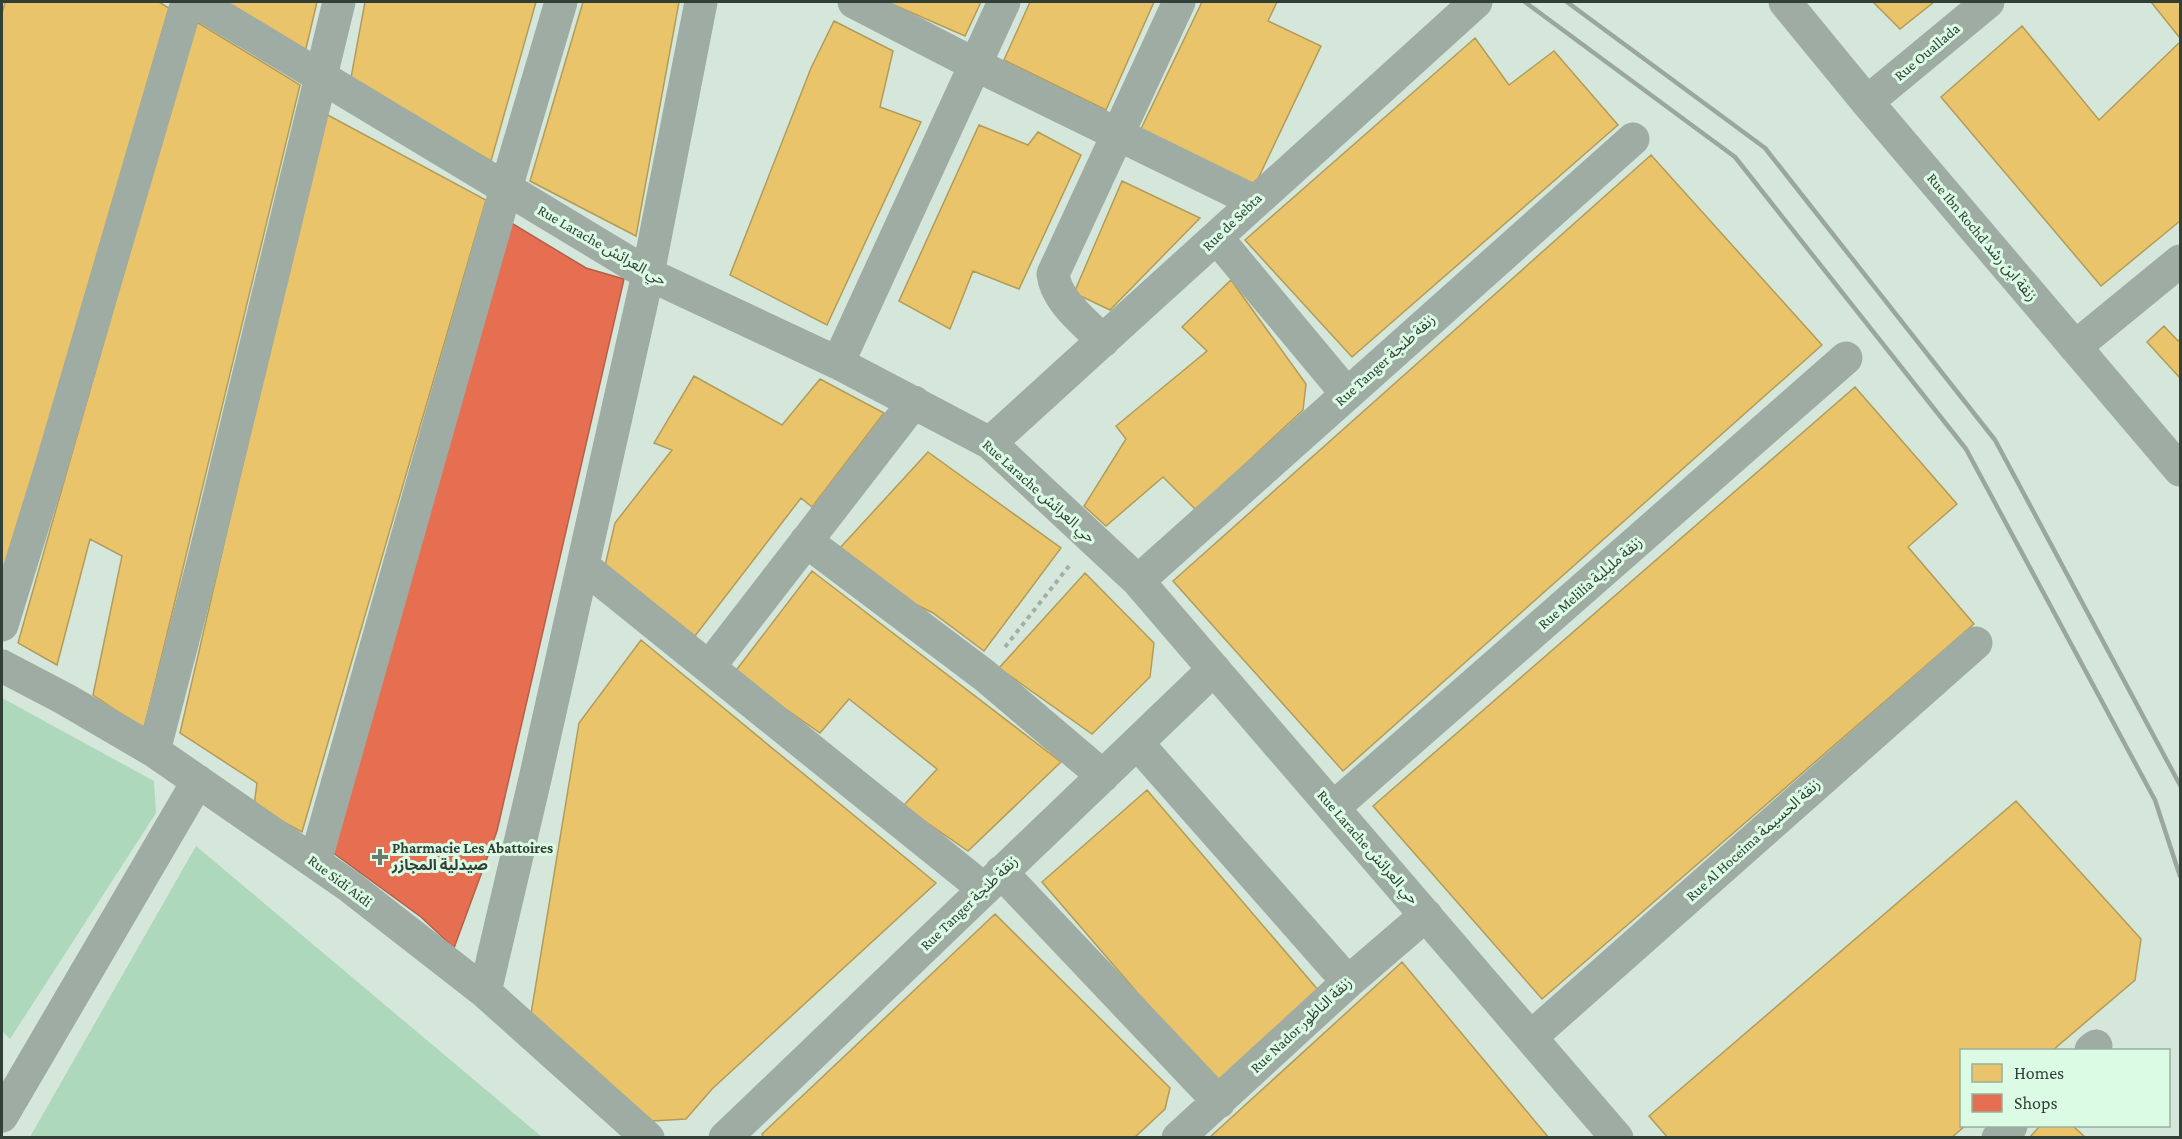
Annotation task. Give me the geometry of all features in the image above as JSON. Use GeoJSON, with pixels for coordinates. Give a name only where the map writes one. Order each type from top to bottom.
{"type":"FeatureCollection","features":[{"type":"Feature","properties":{"kind":"street"},"geometry":{"type":"LineString","coordinates":[[2,625],[51,467],[187,2]]}},
{"type":"Feature","properties":{"kind":"street","name":"Rue Larache حي العرائش"},"geometry":{"type":"LineString","coordinates":[[197,2],[648,274],[838,363],[990,443],[1138,581],[1531,1037],[1602,1132]]}},
{"type":"Feature","properties":{"kind":"street"},"geometry":{"type":"LineString","coordinates":[[154,751],[204,559],[339,2]]}},
{"type":"Feature","properties":{"kind":"street"},"geometry":{"type":"LineString","coordinates":[[315,862],[561,2]]}},
{"type":"Feature","properties":{"kind":"street"},"geometry":{"type":"LineString","coordinates":[[485,992],[536,780],[648,274],[701,2]]}},
{"type":"Feature","properties":{"kind":"street"},"geometry":{"type":"LineString","coordinates":[[854,2],[976,65],[1254,201]]}},
{"type":"Feature","properties":{"kind":"street"},"geometry":{"type":"LineString","coordinates":[[838,363],[1004,2]]}},
{"type":"Feature","properties":{"kind":"street"},"geometry":{"type":"LineString","coordinates":[[1103,341],[1060,295],[1054,283],[1053,274],[1179,2]]}},
{"type":"Feature","properties":{"kind":"street","name":"Rue de Sebta"},"geometry":{"type":"LineString","coordinates":[[990,443],[1254,201],[1476,2]]}},
{"type":"Feature","properties":{"kind":"street","name":"Rue Ibn Rochd زنقة ابن رشد"},"geometry":{"type":"LineString","coordinates":[[1785,2],[1867,102],[2181,470]]}},
{"type":"Feature","properties":{"kind":"street","name":"Rue Ouallada"},"geometry":{"type":"LineString","coordinates":[[1867,102],[1988,2]]}},
{"type":"Feature","properties":{"kind":"street","name":"Rue Tanger زنقة طنجة"},"geometry":{"type":"LineString","coordinates":[[1138,581],[1633,139]]}},
{"type":"Feature","properties":{"kind":"street"},"geometry":{"type":"LineString","coordinates":[[1216,238],[1347,394]]}},
{"type":"Feature","properties":{"kind":"street"},"geometry":{"type":"LineString","coordinates":[[2075,347],[2181,261]]}},
{"type":"Feature","properties":{"kind":"street","name":"Rue Melilia زنقة مليلية"},"geometry":{"type":"LineString","coordinates":[[1334,808],[1846,358]]}},
{"type":"Feature","properties":{"kind":"street"},"geometry":{"type":"LineString","coordinates":[[710,667],[914,402]]}},
{"type":"Feature","properties":{"kind":"street"},"geometry":{"type":"LineString","coordinates":[[806,541],[984,675],[1103,776]]}},
{"type":"Feature","properties":{"kind":"street"},"geometry":{"type":"LineString","coordinates":[[583,566],[710,667],[992,880],[1219,1102]]}},
{"type":"Feature","properties":{"kind":"street","name":"Rue Al Hoceima زنقة الحسيمة"},"geometry":{"type":"LineString","coordinates":[[1531,1037],[1976,643]]}},
{"type":"Feature","properties":{"kind":"street","name":"Rue Sidi Aidi"},"geometry":{"type":"LineString","coordinates":[[2,666],[65,699],[154,751],[315,862],[485,992],[648,1137]]}},
{"type":"Feature","properties":{"kind":"street","name":"Rue Tanger زنقة طنجة"},"geometry":{"type":"LineString","coordinates":[[725,1137],[1214,669]]}},
{"type":"Feature","properties":{"kind":"street"},"geometry":{"type":"LineString","coordinates":[[1137,743],[1348,982]]}},
{"type":"Feature","properties":{"kind":"street"},"geometry":{"type":"LineString","coordinates":[[2,1116],[198,781]]}},
{"type":"Feature","properties":{"kind":"street","name":"Rue Nador زنقة الناظور"},"geometry":{"type":"LineString","coordinates":[[1178,1137],[1348,982],[1426,915]]}},
{"type":"Feature","properties":{"kind":"path"},"geometry":{"type":"LineString","coordinates":[[984,675],[1091,537]]}},
{"type":"Feature","properties":{"kind":"green space"},"geometry":{"type":"Polygon","coordinates":[[[2,698],[154,781],[156,813],[10,1039],[2,1031],[2,698]]]}},
{"type":"Feature","properties":{"kind":"green space"},"geometry":{"type":"Polygon","coordinates":[[[196,846],[542,1137],[30,1137],[196,846]]]}},
{"type":"Feature","properties":{"kind":"building: Homes"},"geometry":{"type":"Polygon","coordinates":[[[5,2],[159,2],[169,8],[2,588],[2,14],[5,2]]]}},
{"type":"Feature","properties":{"kind":"building: Homes"},"geometry":{"type":"Polygon","coordinates":[[[217,2],[317,2],[304,57],[217,2]]]}},
{"type":"Feature","properties":{"kind":"building: Homes"},"geometry":{"type":"Polygon","coordinates":[[[365,2],[536,2],[491,161],[350,83],[365,2]]]}},
{"type":"Feature","properties":{"kind":"building: Homes"},"geometry":{"type":"Polygon","coordinates":[[[583,2],[679,2],[636,236],[530,181],[583,2]]]}},
{"type":"Feature","properties":{"kind":"building: Homes"},"geometry":{"type":"Polygon","coordinates":[[[887,2],[981,2],[965,36],[887,2]]]}},
{"type":"Feature","properties":{"kind":"building: Homes"},"geometry":{"type":"Polygon","coordinates":[[[1030,2],[1154,2],[1106,110],[1004,60],[1030,2]]]}},
{"type":"Feature","properties":{"kind":"building: Homes"},"geometry":{"type":"Polygon","coordinates":[[[1202,2],[1277,2],[1268,21],[1321,46],[1255,185],[1140,131],[1202,2]]]}},
{"type":"Feature","properties":{"kind":"building: Homes"},"geometry":{"type":"Polygon","coordinates":[[[1873,2],[1934,2],[1900,29],[1873,2]]]}},
{"type":"Feature","properties":{"kind":"building: Homes"},"geometry":{"type":"Polygon","coordinates":[[[2151,2],[2180,2],[2180,38],[2151,2]]]}},
{"type":"Feature","properties":{"kind":"building: Homes"},"geometry":{"type":"Polygon","coordinates":[[[195,21],[300,85],[144,729],[93,695],[122,556],[90,539],[57,665],[18,643],[195,21]]]}},
{"type":"Feature","properties":{"kind":"building: Homes"},"geometry":{"type":"Polygon","coordinates":[[[834,21],[893,51],[880,107],[921,122],[827,325],[730,275],[811,68],[834,21]]]}},
{"type":"Feature","properties":{"kind":"building: Homes"},"geometry":{"type":"Polygon","coordinates":[[[2022,26],[2099,120],[2180,42],[2180,221],[2101,286],[1941,97],[2022,26]]]}},
{"type":"Feature","properties":{"kind":"building: Homes"},"geometry":{"type":"Polygon","coordinates":[[[1475,38],[1509,85],[1554,51],[1618,125],[1352,357],[1245,240],[1475,38]]]}},
{"type":"Feature","properties":{"kind":"building: Homes"},"geometry":{"type":"Polygon","coordinates":[[[324,113],[486,200],[302,832],[254,806],[257,783],[180,733],[324,113]]]}},
{"type":"Feature","properties":{"kind":"building: Homes"},"geometry":{"type":"Polygon","coordinates":[[[979,125],[1028,145],[1038,132],[1081,155],[1019,289],[973,271],[950,329],[899,301],[979,125]]]}},
{"type":"Feature","properties":{"kind":"building: Homes"},"geometry":{"type":"Polygon","coordinates":[[[1651,155],[1822,345],[1343,771],[1173,581],[1651,155]]]}},
{"type":"Feature","properties":{"kind":"building: Homes"},"geometry":{"type":"Polygon","coordinates":[[[1122,181],[1200,218],[1110,310],[1074,293],[1122,181]]]}},
{"type":"Feature","properties":{"kind":"building: Homes"},"geometry":{"type":"Polygon","coordinates":[[[1231,280],[1306,384],[1303,410],[1196,510],[1163,477],[1106,526],[1084,506],[1126,439],[1116,426],[1207,351],[1182,327],[1231,280]]]}},
{"type":"Feature","properties":{"kind":"building: Homes"},"geometry":{"type":"Polygon","coordinates":[[[2164,326],[2178,341],[2180,339],[2180,378],[2147,342],[2164,326]]]}},
{"type":"Feature","properties":{"kind":"building: Homes"},"geometry":{"type":"Polygon","coordinates":[[[694,376],[782,425],[820,379],[884,413],[812,507],[801,498],[695,636],[604,570],[615,523],[672,450],[654,443],[694,376]]]}},
{"type":"Feature","properties":{"kind":"building: Homes"},"geometry":{"type":"Polygon","coordinates":[[[1855,387],[1957,504],[1908,547],[1974,624],[1542,999],[1373,806],[1855,387]]]}},
{"type":"Feature","properties":{"kind":"building: Homes"},"geometry":{"type":"Polygon","coordinates":[[[928,452],[1061,548],[984,651],[933,613],[905,599],[839,549],[928,452]]]}},
{"type":"Feature","properties":{"kind":"building: Homes"},"geometry":{"type":"Polygon","coordinates":[[[812,571],[1061,762],[968,851],[903,806],[937,769],[849,699],[820,733],[734,673],[812,571]]]}},
{"type":"Feature","properties":{"kind":"building: Homes"},"geometry":{"type":"Polygon","coordinates":[[[1085,573],[1154,643],[1150,677],[1092,734],[999,668],[1085,573]]]}},
{"type":"Feature","properties":{"kind":"building: Homes"},"geometry":{"type":"Polygon","coordinates":[[[641,640],[936,883],[712,1089],[686,1119],[652,1121],[531,1014],[579,723],[641,640]]]}},
{"type":"Feature","properties":{"kind":"building: Homes"},"geometry":{"type":"Polygon","coordinates":[[[1147,790],[1319,991],[1216,1084],[1042,882],[1147,790]]]}},
{"type":"Feature","properties":{"kind":"building: Homes"},"geometry":{"type":"Polygon","coordinates":[[[2016,801],[2141,939],[2135,980],[2054,1049],[1960,1049],[1960,1127],[1964,1127],[1951,1138],[1668,1138],[1649,1116],[2016,801]]]}},
{"type":"Feature","properties":{"kind":"building: Homes"},"geometry":{"type":"Polygon","coordinates":[[[995,914],[1170,1088],[1165,1109],[1134,1138],[763,1138],[762,1134],[995,914]]]}},
{"type":"Feature","properties":{"kind":"building: Homes"},"geometry":{"type":"Polygon","coordinates":[[[1402,962],[1549,1138],[1209,1138],[1402,962]]]}},
{"type":"Feature","properties":{"kind":"building: Homes"},"geometry":{"type":"Polygon","coordinates":[[[2039,1127],[2074,1127],[2086,1138],[2029,1138],[2039,1127]]]}},
{"type":"Feature","properties":{"kind":"building: Shops"},"geometry":{"type":"Polygon","coordinates":[[[508,221],[586,268],[624,279],[497,831],[454,948],[421,917],[332,852],[508,221]]]}},
{"type":"Feature","properties":{"kind":"railway"},"geometry":{"type":"LineString","coordinates":[[1525,2],[1735,157],[1966,449],[2155,800],[2180,876]]}},
{"type":"Feature","properties":{"kind":"railway"},"geometry":{"type":"LineString","coordinates":[[1567,2],[1765,148],[1995,440],[2180,785]]}},
{"type":"Feature","properties":{"kind":"place","name":"Pharmacie Les Abattoires صيدلية المجازر"},"geometry":{"type":"Point","coordinates":[380,857]}}]}
